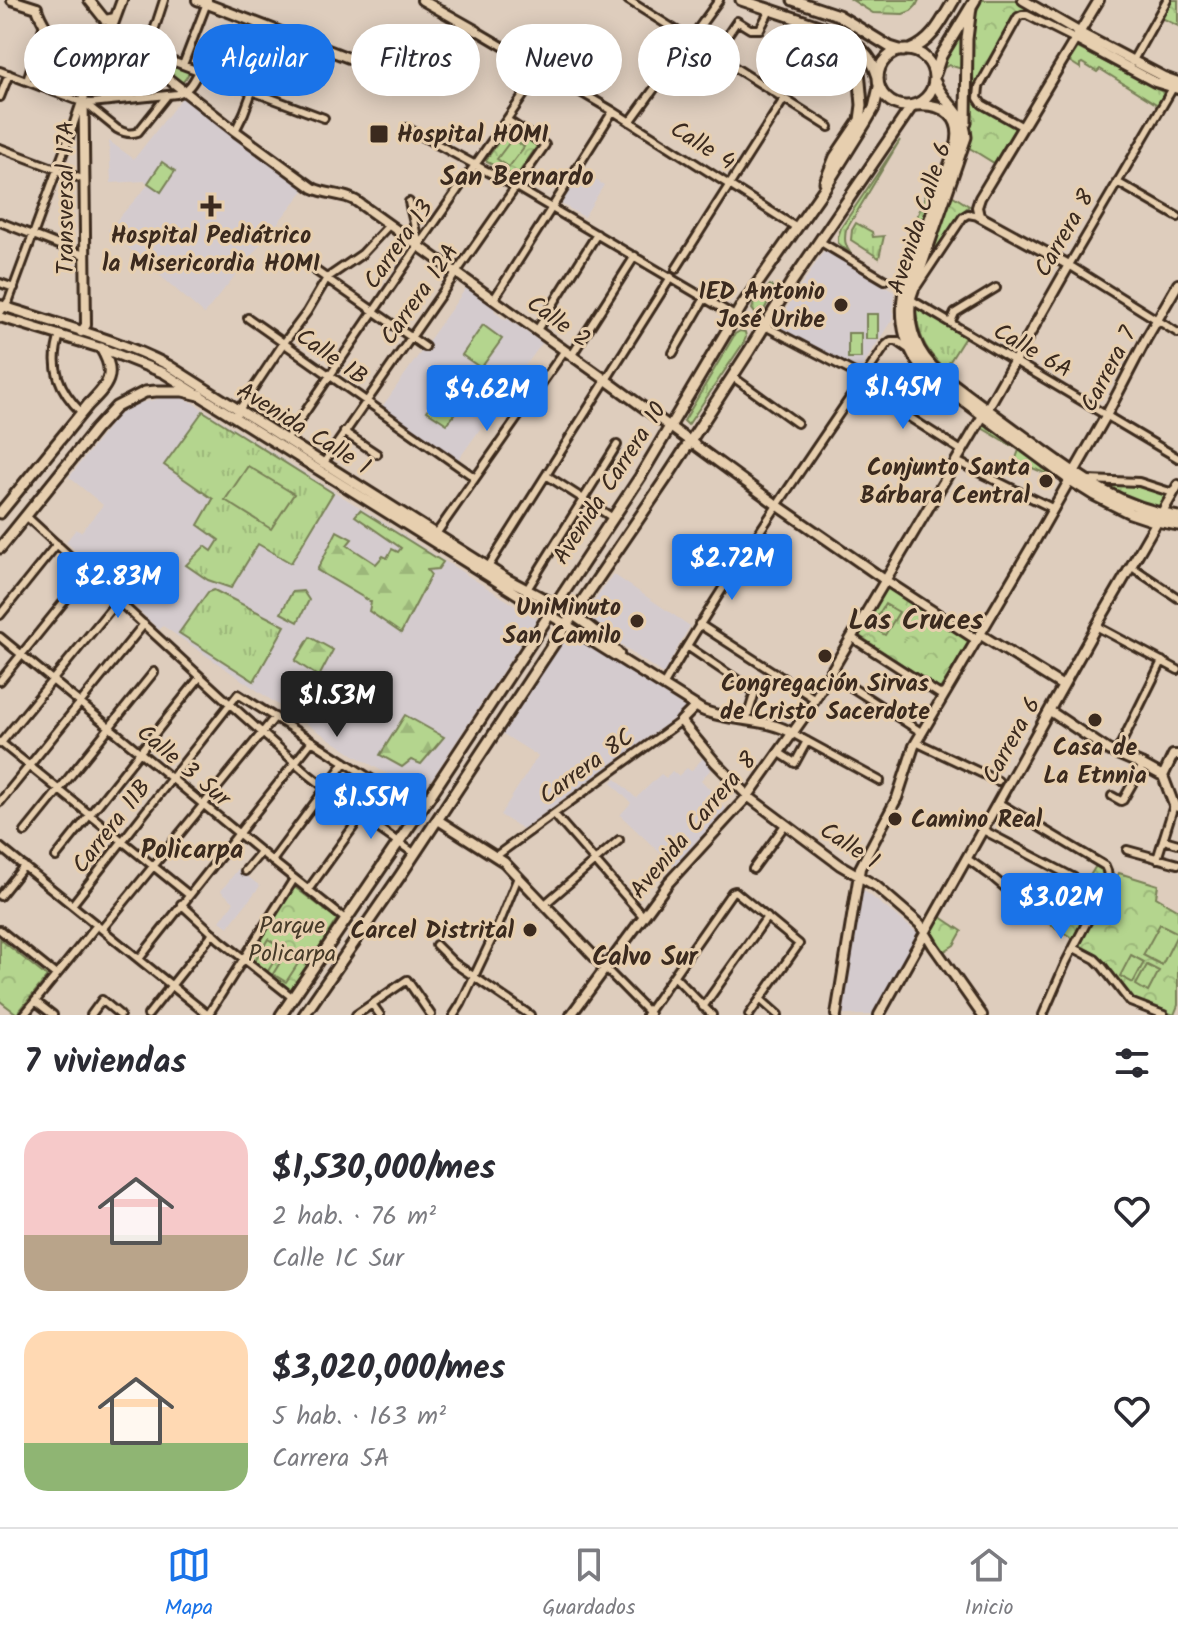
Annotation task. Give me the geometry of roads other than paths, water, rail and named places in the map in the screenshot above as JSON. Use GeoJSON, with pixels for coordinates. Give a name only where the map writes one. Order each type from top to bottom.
{"type":"FeatureCollection","features":[{"type":"Feature","properties":{"kind":"main road"},"geometry":{"type":"LineString","coordinates":[[741,0],[813,24]]}},
{"type":"Feature","properties":{"kind":"main road"},"geometry":{"type":"LineString","coordinates":[[793,0],[838,15],[890,47],[916,52],[926,58],[934,78]]}},
{"type":"Feature","properties":{"kind":"main road"},"geometry":{"type":"LineString","coordinates":[[879,82],[884,62],[892,54],[920,46],[934,33],[954,0]]}},
{"type":"Feature","properties":{"kind":"main road"},"geometry":{"type":"LineString","coordinates":[[867,55],[873,62],[882,93],[898,105],[914,106],[930,94],[941,56],[973,4]]}},
{"type":"Feature","properties":{"kind":"main road"},"geometry":{"type":"LineString","coordinates":[[966,132],[967,39],[973,4]]}},
{"type":"Feature","properties":{"kind":"main road","name":"Avenida Calle 6"},"geometry":{"type":"LineString","coordinates":[[934,78],[942,97],[960,115],[966,132],[910,297],[909,312],[912,331],[922,355],[985,412]]}},
{"type":"Feature","properties":{"kind":"main road","name":"Avenida Carrera 10"},"geometry":{"type":"LineString","coordinates":[[281,1015],[613,518],[735,316],[824,189],[874,108],[879,82]]}},
{"type":"Feature","properties":{"kind":"main road"},"geometry":{"type":"LineString","coordinates":[[824,189],[831,163],[861,117],[861,96]]}},
{"type":"Feature","properties":{"kind":"main road","name":"Avenida Calle 6"},"geometry":{"type":"LineString","coordinates":[[914,106],[937,106],[949,113],[957,124],[958,135],[904,290],[901,308],[903,328],[914,357],[929,375],[985,412],[1112,506],[1160,518],[1178,517]]}},
{"type":"Feature","properties":{"kind":"main road","name":"Avenida Carrera 10"},"geometry":{"type":"LineString","coordinates":[[306,1014],[691,441],[819,241],[914,106]]}},
{"type":"Feature","properties":{"kind":"main road"},"geometry":{"type":"LineString","coordinates":[[0,513],[101,393],[109,377],[109,363],[101,348]]}},
{"type":"Feature","properties":{"kind":"main road"},"geometry":{"type":"LineString","coordinates":[[0,548],[116,407],[145,392],[172,390],[200,395]]}},
{"type":"Feature","properties":{"kind":"main road","name":"Avenida Calle 6"},"geometry":{"type":"LineString","coordinates":[[1072,476],[1118,500],[1178,525]]}},
{"type":"Feature","properties":{"kind":"street"},"geometry":{"type":"LineString","coordinates":[[12,0],[37,8]]}},
{"type":"Feature","properties":{"kind":"street"},"geometry":{"type":"LineString","coordinates":[[37,8],[46,0]]}},
{"type":"Feature","properties":{"kind":"street"},"geometry":{"type":"LineString","coordinates":[[89,0],[105,20],[115,18]]}},
{"type":"Feature","properties":{"kind":"street"},"geometry":{"type":"LineString","coordinates":[[113,24],[122,0]]}},
{"type":"Feature","properties":{"kind":"street"},"geometry":{"type":"LineString","coordinates":[[156,24],[164,0]]}},
{"type":"Feature","properties":{"kind":"street"},"geometry":{"type":"LineString","coordinates":[[197,0],[260,24]]}},
{"type":"Feature","properties":{"kind":"street","name":"Calle 4"},"geometry":{"type":"LineString","coordinates":[[422,0],[465,24]]}},
{"type":"Feature","properties":{"kind":"street"},"geometry":{"type":"LineString","coordinates":[[628,0],[665,24]]}},
{"type":"Feature","properties":{"kind":"street"},"geometry":{"type":"LineString","coordinates":[[702,24],[719,0]]}},
{"type":"Feature","properties":{"kind":"street"},"geometry":{"type":"LineString","coordinates":[[1023,0],[1131,65],[1176,84]]}},
{"type":"Feature","properties":{"kind":"street"},"geometry":{"type":"LineString","coordinates":[[979,216],[977,207],[980,198],[1099,0]]}},
{"type":"Feature","properties":{"kind":"street"},"geometry":{"type":"LineString","coordinates":[[1131,65],[1167,0]]}},
{"type":"Feature","properties":{"kind":"street"},"geometry":{"type":"LineString","coordinates":[[183,65],[207,2]]}},
{"type":"Feature","properties":{"kind":"street"},"geometry":{"type":"LineString","coordinates":[[37,8],[44,24]]}},
{"type":"Feature","properties":{"kind":"street"},"geometry":{"type":"LineString","coordinates":[[735,24],[737,21],[750,29],[760,29],[769,12]]}},
{"type":"Feature","properties":{"kind":"street"},"geometry":{"type":"LineString","coordinates":[[98,13],[101,24]]}},
{"type":"Feature","properties":{"kind":"street"},"geometry":{"type":"LineString","coordinates":[[1023,127],[982,104],[977,94],[1019,16],[1027,15],[1079,35]]}},
{"type":"Feature","properties":{"kind":"street"},"geometry":{"type":"LineString","coordinates":[[111,24],[115,18]]}},
{"type":"Feature","properties":{"kind":"street"},"geometry":{"type":"LineString","coordinates":[[177,63],[193,69]]}},
{"type":"Feature","properties":{"kind":"street"},"geometry":{"type":"LineString","coordinates":[[0,71],[24,80]]}},
{"type":"Feature","properties":{"kind":"street"},"geometry":{"type":"LineString","coordinates":[[740,71],[829,127]]}},
{"type":"Feature","properties":{"kind":"street"},"geometry":{"type":"LineString","coordinates":[[0,97],[9,74]]}},
{"type":"Feature","properties":{"kind":"street"},"geometry":{"type":"LineString","coordinates":[[177,94],[184,92],[193,82]]}},
{"type":"Feature","properties":{"kind":"street","name":"Carrera 8"},"geometry":{"type":"LineString","coordinates":[[985,412],[1176,84]]}},
{"type":"Feature","properties":{"kind":"street","name":"Calle 2"},"geometry":{"type":"LineString","coordinates":[[177,86],[313,188],[348,197],[419,245],[885,580],[1063,686]]}},
{"type":"Feature","properties":{"kind":"street"},"geometry":{"type":"LineString","coordinates":[[67,96],[83,102],[123,132],[131,134],[138,132],[166,96]]}},
{"type":"Feature","properties":{"kind":"street","name":"Transversal 17A"},"geometry":{"type":"LineString","coordinates":[[82,331],[86,325],[83,96]]}},
{"type":"Feature","properties":{"kind":"street"},"geometry":{"type":"LineString","coordinates":[[83,102],[166,96]]}},
{"type":"Feature","properties":{"kind":"street"},"geometry":{"type":"LineString","coordinates":[[235,131],[250,96]]}},
{"type":"Feature","properties":{"kind":"street"},"geometry":{"type":"LineString","coordinates":[[265,96],[324,118]]}},
{"type":"Feature","properties":{"kind":"street","name":"Carrera 13"},"geometry":{"type":"LineString","coordinates":[[284,443],[523,96]]}},
{"type":"Feature","properties":{"kind":"street","name":"Calle 4"},"geometry":{"type":"LineString","coordinates":[[588,96],[798,228]]}},
{"type":"Feature","properties":{"kind":"street"},"geometry":{"type":"LineString","coordinates":[[630,122],[649,96]]}},
{"type":"Feature","properties":{"kind":"street"},"geometry":{"type":"LineString","coordinates":[[676,269],[784,99]]}},
{"type":"Feature","properties":{"kind":"street"},"geometry":{"type":"LineString","coordinates":[[1,311],[14,288],[83,102]]}},
{"type":"Feature","properties":{"kind":"street"},"geometry":{"type":"LineString","coordinates":[[494,299],[613,111]]}},
{"type":"Feature","properties":{"kind":"street","name":"Carrera 12A"},"geometry":{"type":"LineString","coordinates":[[323,464],[545,145],[507,120]]}},
{"type":"Feature","properties":{"kind":"street"},"geometry":{"type":"LineString","coordinates":[[407,128],[516,187],[735,316]]}},
{"type":"Feature","properties":{"kind":"street"},"geometry":{"type":"LineString","coordinates":[[0,148],[85,180]]}},
{"type":"Feature","properties":{"kind":"street"},"geometry":{"type":"LineString","coordinates":[[1117,182],[1178,217]]}},
{"type":"Feature","properties":{"kind":"street"},"geometry":{"type":"LineString","coordinates":[[409,202],[419,245]]}},
{"type":"Feature","properties":{"kind":"street"},"geometry":{"type":"LineString","coordinates":[[910,297],[968,214],[979,216],[1069,265],[1178,333]]}},
{"type":"Feature","properties":{"kind":"street"},"geometry":{"type":"LineString","coordinates":[[0,222],[84,255]]}},
{"type":"Feature","properties":{"kind":"street"},"geometry":{"type":"LineString","coordinates":[[237,414],[327,278],[362,254],[389,225]]}},
{"type":"Feature","properties":{"kind":"street"},"geometry":{"type":"LineString","coordinates":[[537,330],[597,234]]}},
{"type":"Feature","properties":{"kind":"street"},"geometry":{"type":"LineString","coordinates":[[819,241],[885,280]]}},
{"type":"Feature","properties":{"kind":"street"},"geometry":{"type":"LineString","coordinates":[[436,534],[635,256]]}},
{"type":"Feature","properties":{"kind":"street"},"geometry":{"type":"LineString","coordinates":[[299,259],[425,347]]}},
{"type":"Feature","properties":{"kind":"street"},"geometry":{"type":"LineString","coordinates":[[488,567],[671,277]]}},
{"type":"Feature","properties":{"kind":"street"},"geometry":{"type":"LineString","coordinates":[[0,283],[14,288]]}},
{"type":"Feature","properties":{"kind":"street","name":"Carrera 7"},"geometry":{"type":"LineString","coordinates":[[837,1013],[858,876],[897,798],[916,742],[1054,509],[1178,284]]}},
{"type":"Feature","properties":{"kind":"street"},"geometry":{"type":"LineString","coordinates":[[951,322],[955,313],[996,288]]}},
{"type":"Feature","properties":{"kind":"street","name":"Calle 6A"},"geometry":{"type":"LineString","coordinates":[[910,297],[1178,458]]}},
{"type":"Feature","properties":{"kind":"street"},"geometry":{"type":"LineString","coordinates":[[673,353],[705,298]]}},
{"type":"Feature","properties":{"kind":"street","name":"Avenida Calle 1"},"geometry":{"type":"LineString","coordinates":[[1,311],[82,331],[153,358],[524,593],[556,604],[570,620]]}},
{"type":"Feature","properties":{"kind":"street","name":"Avenida Calle 1"},"geometry":{"type":"LineString","coordinates":[[1,311],[164,373],[237,414]]}},
{"type":"Feature","properties":{"kind":"street","name":"Calle 1B"},"geometry":{"type":"LineString","coordinates":[[248,318],[474,477]]}},
{"type":"Feature","properties":{"kind":"street"},"geometry":{"type":"LineString","coordinates":[[765,326],[862,382],[962,451]]}},
{"type":"Feature","properties":{"kind":"street"},"geometry":{"type":"LineString","coordinates":[[72,339],[82,331]]}},
{"type":"Feature","properties":{"kind":"street"},"geometry":{"type":"LineString","coordinates":[[60,335],[55,360],[57,377],[67,397],[82,413]]}},
{"type":"Feature","properties":{"kind":"street"},"geometry":{"type":"LineString","coordinates":[[663,686],[699,624],[886,345],[891,341],[901,342],[914,357]]}},
{"type":"Feature","properties":{"kind":"street"},"geometry":{"type":"LineString","coordinates":[[733,377],[797,423]]}},
{"type":"Feature","properties":{"kind":"street","name":"Avenida Carrera 8"},"geometry":{"type":"LineString","coordinates":[[571,1015],[643,916],[677,873],[748,796],[792,733],[853,638],[985,412]]}},
{"type":"Feature","properties":{"kind":"street"},"geometry":{"type":"LineString","coordinates":[[344,432],[377,454]]}},
{"type":"Feature","properties":{"kind":"street","name":"Avenida Calle 1"},"geometry":{"type":"LineString","coordinates":[[284,443],[488,567],[549,614],[570,620]]}},
{"type":"Feature","properties":{"kind":"street"},"geometry":{"type":"LineString","coordinates":[[524,593],[617,445]]}},
{"type":"Feature","properties":{"kind":"street"},"geometry":{"type":"LineString","coordinates":[[956,461],[1054,509]]}},
{"type":"Feature","properties":{"kind":"street"},"geometry":{"type":"LineString","coordinates":[[546,475],[613,518]]}},
{"type":"Feature","properties":{"kind":"street"},"geometry":{"type":"LineString","coordinates":[[1083,480],[1139,482],[1176,489]]}},
{"type":"Feature","properties":{"kind":"street","name":"Carrera 6"},"geometry":{"type":"LineString","coordinates":[[879,1015],[1176,489]]}},
{"type":"Feature","properties":{"kind":"street"},"geometry":{"type":"LineString","coordinates":[[26,516],[295,762],[361,816],[415,854]]}},
{"type":"Feature","properties":{"kind":"street"},"geometry":{"type":"LineString","coordinates":[[0,615],[57,544]]}},
{"type":"Feature","properties":{"kind":"street"},"geometry":{"type":"LineString","coordinates":[[1132,567],[1178,598]]}},
{"type":"Feature","properties":{"kind":"street"},"geometry":{"type":"LineString","coordinates":[[0,681],[88,572]]}},
{"type":"Feature","properties":{"kind":"street"},"geometry":{"type":"LineString","coordinates":[[118,600],[0,743],[189,895]]}},
{"type":"Feature","properties":{"kind":"street"},"geometry":{"type":"LineString","coordinates":[[570,620],[629,664],[696,706],[715,715],[780,727],[880,781]]}},
{"type":"Feature","properties":{"kind":"street"},"geometry":{"type":"LineString","coordinates":[[0,802],[144,624]]}},
{"type":"Feature","properties":{"kind":"street"},"geometry":{"type":"LineString","coordinates":[[699,624],[815,699]]}},
{"type":"Feature","properties":{"kind":"street"},"geometry":{"type":"LineString","coordinates":[[1096,626],[1178,670]]}},
{"type":"Feature","properties":{"kind":"street","name":"Calle 3 Sur"},"geometry":{"type":"LineString","coordinates":[[0,637],[345,919]]}},
{"type":"Feature","properties":{"kind":"street"},"geometry":{"type":"LineString","coordinates":[[853,638],[941,696]]}},
{"type":"Feature","properties":{"kind":"street"},"geometry":{"type":"LineString","coordinates":[[687,646],[755,692],[746,721]]}},
{"type":"Feature","properties":{"kind":"street"},"geometry":{"type":"LineString","coordinates":[[1116,754],[1162,661]]}},
{"type":"Feature","properties":{"kind":"street"},"geometry":{"type":"LineString","coordinates":[[25,832],[154,672]]}},
{"type":"Feature","properties":{"kind":"street"},"geometry":{"type":"LineString","coordinates":[[831,674],[921,732]]}},
{"type":"Feature","properties":{"kind":"street"},"geometry":{"type":"LineString","coordinates":[[56,857],[200,677]]}},
{"type":"Feature","properties":{"kind":"street","name":"Carrera 11B"},"geometry":{"type":"LineString","coordinates":[[72,905],[238,694],[275,717]]}},
{"type":"Feature","properties":{"kind":"street","name":"Carrera 8C"},"geometry":{"type":"LineString","coordinates":[[496,856],[681,721],[696,706]]}},
{"type":"Feature","properties":{"kind":"street"},"geometry":{"type":"LineString","coordinates":[[1050,711],[1099,745],[1163,776],[1176,806],[1157,859]]}},
{"type":"Feature","properties":{"kind":"street"},"geometry":{"type":"LineString","coordinates":[[24,1015],[154,866],[275,717],[420,810]]}},
{"type":"Feature","properties":{"kind":"street","name":"Calle 1"},"geometry":{"type":"LineString","coordinates":[[681,721],[748,796],[881,890],[920,924],[982,1015]]}},
{"type":"Feature","properties":{"kind":"street"},"geometry":{"type":"LineString","coordinates":[[139,959],[312,741]]}},
{"type":"Feature","properties":{"kind":"street"},"geometry":{"type":"LineString","coordinates":[[778,752],[795,763],[807,741]]}},
{"type":"Feature","properties":{"kind":"street"},"geometry":{"type":"LineString","coordinates":[[916,742],[998,781]]}},
{"type":"Feature","properties":{"kind":"street"},"geometry":{"type":"LineString","coordinates":[[1163,776],[1176,752]]}},
{"type":"Feature","properties":{"kind":"street"},"geometry":{"type":"LineString","coordinates":[[272,861],[345,762]]}},
{"type":"Feature","properties":{"kind":"street"},"geometry":{"type":"LineString","coordinates":[[1112,796],[1123,800],[1143,765]]}},
{"type":"Feature","properties":{"kind":"street"},"geometry":{"type":"LineString","coordinates":[[308,890],[383,786]]}},
{"type":"Feature","properties":{"kind":"street"},"geometry":{"type":"LineString","coordinates":[[999,803],[1105,866],[1109,877],[1043,1015]]}},
{"type":"Feature","properties":{"kind":"street"},"geometry":{"type":"LineString","coordinates":[[554,814],[643,916]]}},
{"type":"Feature","properties":{"kind":"street"},"geometry":{"type":"LineString","coordinates":[[438,820],[496,856],[648,1014],[735,891],[799,944],[749,1015]]}},
{"type":"Feature","properties":{"kind":"street"},"geometry":{"type":"LineString","coordinates":[[753,869],[785,825]]}},
{"type":"Feature","properties":{"kind":"street"},"geometry":{"type":"LineString","coordinates":[[983,830],[1084,883]]}},
{"type":"Feature","properties":{"kind":"street"},"geometry":{"type":"LineString","coordinates":[[545,904],[619,840]]}},
{"type":"Feature","properties":{"kind":"street"},"geometry":{"type":"LineString","coordinates":[[1164,840],[1178,844]]}},
{"type":"Feature","properties":{"kind":"street"},"geometry":{"type":"LineString","coordinates":[[0,847],[208,1015],[294,879]]}},
{"type":"Feature","properties":{"kind":"street"},"geometry":{"type":"LineString","coordinates":[[1127,850],[1178,864]]}},
{"type":"Feature","properties":{"kind":"street"},"geometry":{"type":"LineString","coordinates":[[245,871],[261,852]]}},
{"type":"Feature","properties":{"kind":"street"},"geometry":{"type":"LineString","coordinates":[[966,858],[1028,907]]}},
{"type":"Feature","properties":{"kind":"street"},"geometry":{"type":"LineString","coordinates":[[0,896],[24,866]]}},
{"type":"Feature","properties":{"kind":"street"},"geometry":{"type":"LineString","coordinates":[[454,1015],[474,978],[518,877]]}},
{"type":"Feature","properties":{"kind":"street"},"geometry":{"type":"LineString","coordinates":[[181,904],[293,998]]}},
{"type":"Feature","properties":{"kind":"street"},"geometry":{"type":"LineString","coordinates":[[703,1007],[767,917]]}},
{"type":"Feature","properties":{"kind":"street"},"geometry":{"type":"LineString","coordinates":[[0,930],[56,975]]}},
{"type":"Feature","properties":{"kind":"street"},"geometry":{"type":"LineString","coordinates":[[148,1015],[213,933]]}},
{"type":"Feature","properties":{"kind":"street"},"geometry":{"type":"LineString","coordinates":[[436,945],[474,978],[530,1015]]}},
{"type":"Feature","properties":{"kind":"street"},"geometry":{"type":"LineString","coordinates":[[1074,948],[1095,959],[1130,1002],[1164,1015]]}},
{"type":"Feature","properties":{"kind":"street"},"geometry":{"type":"LineString","coordinates":[[1066,962],[1084,953]]}},
{"type":"Feature","properties":{"kind":"street"},"geometry":{"type":"LineString","coordinates":[[674,976],[712,1015]]}},
{"type":"Feature","properties":{"kind":"street"},"geometry":{"type":"LineString","coordinates":[[356,1015],[407,980],[431,1015]]}},
{"type":"Feature","properties":{"kind":"street"},"geometry":{"type":"LineString","coordinates":[[760,999],[778,1015]]}},
{"type":"Feature","properties":{"kind":"street"},"geometry":{"type":"LineString","coordinates":[[91,1015],[102,1000],[120,1015]]}},
{"type":"Feature","properties":{"kind":"street"},"geometry":{"type":"LineString","coordinates":[[35,1001],[53,1015]]}},
{"type":"Feature","properties":{"kind":"street"},"geometry":{"type":"LineString","coordinates":[[372,1004],[380,1015]]}},
{"type":"Feature","properties":{"kind":"place","name":"Hospital HOMI"},"geometry":{"type":"Point","coordinates":[379,134]}},
{"type":"Feature","properties":{"kind":"place","name":"Hospital Pediátrico la Misericordia HOMI"},"geometry":{"type":"Point","coordinates":[211,206]}},
{"type":"Feature","properties":{"kind":"place","name":"IED Antonio José Uribe"},"geometry":{"type":"Point","coordinates":[841,305]}},
{"type":"Feature","properties":{"kind":"place","name":"Conjunto Santa Bárbara Central"},"geometry":{"type":"Point","coordinates":[1046,481]}},
{"type":"Feature","properties":{"kind":"place","name":"UniMinuto San Camilo"},"geometry":{"type":"Point","coordinates":[637,621]}},
{"type":"Feature","properties":{"kind":"place","name":"Congregación Sirvas de Cristo Sacerdote"},"geometry":{"type":"Point","coordinates":[825,656]}},
{"type":"Feature","properties":{"kind":"place","name":"Casa de La Etnnia"},"geometry":{"type":"Point","coordinates":[1095,720]}},
{"type":"Feature","properties":{"kind":"place","name":"Camino Real"},"geometry":{"type":"Point","coordinates":[895,819]}},
{"type":"Feature","properties":{"kind":"place","name":"Carcel Distrital"},"geometry":{"type":"Point","coordinates":[530,930]}},
{"type":"Feature","properties":{"kind":"district","name":"San Bernardo"},"geometry":{"type":"Point","coordinates":[517,176]}},
{"type":"Feature","properties":{"kind":"district","name":"Las Cruces"},"geometry":{"type":"Point","coordinates":[916,619]}},
{"type":"Feature","properties":{"kind":"district","name":"Policarpa"},"geometry":{"type":"Point","coordinates":[192,849]}},
{"type":"Feature","properties":{"kind":"district","name":"Calvo Sur"},"geometry":{"type":"Point","coordinates":[645,956]}},
{"type":"Feature","properties":{"kind":"park label","name":"Parque Policarpa"},"geometry":{"type":"Point","coordinates":[292,939]}}]}
